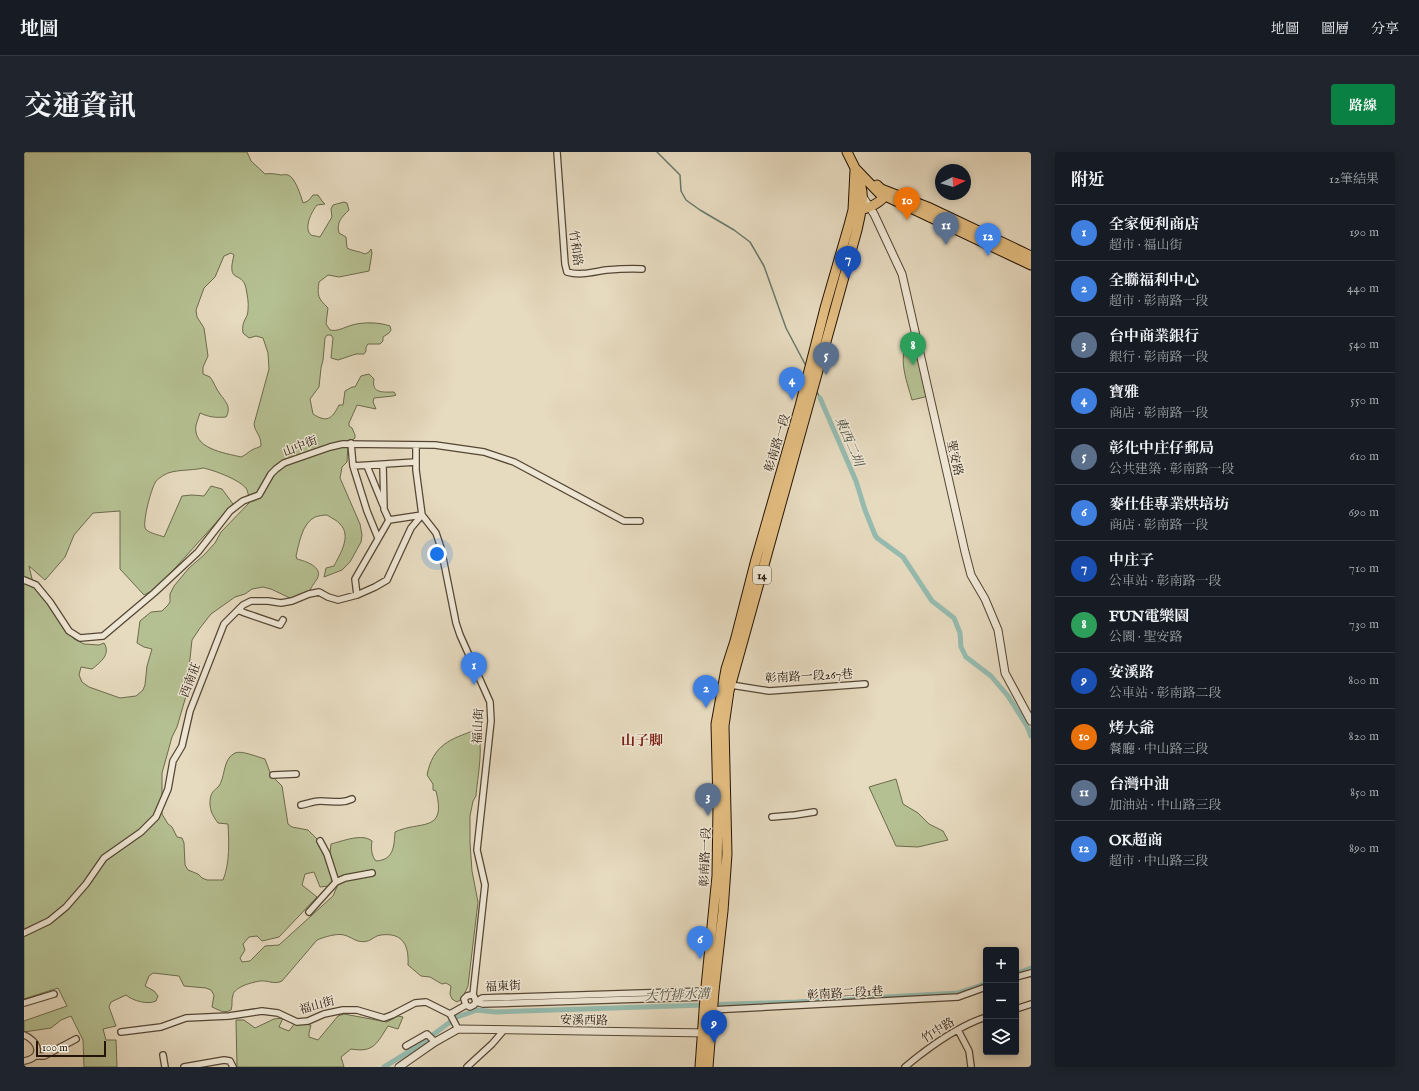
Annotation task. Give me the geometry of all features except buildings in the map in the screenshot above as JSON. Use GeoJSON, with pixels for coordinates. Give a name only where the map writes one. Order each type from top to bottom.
{"type":"FeatureCollection","features":[{"type":"Feature","properties":{"kind":"main road"},"geometry":{"type":"LineString","coordinates":[[847,152],[855,168],[883,192],[1031,265]]}},
{"type":"Feature","properties":{"kind":"main road","name":"彰南路一段"},"geometry":{"type":"LineString","coordinates":[[709,995],[723,911],[727,854],[724,726],[731,685],[863,205],[860,181],[855,168]]}},
{"type":"Feature","properties":{"kind":"main road","name":"彰南路一段"},"geometry":{"type":"LineString","coordinates":[[709,995],[717,876],[718,806],[716,724],[722,689],[726,669],[800,406],[825,308],[863,205],[855,168]]}},
{"type":"Feature","properties":{"kind":"main road"},"geometry":{"type":"LineString","coordinates":[[863,205],[883,192]]}},
{"type":"Feature","properties":{"kind":"main road"},"geometry":{"type":"LineString","coordinates":[[883,192],[930,208],[1031,256]]}},
{"type":"Feature","properties":{"kind":"main road","name":"14"},"geometry":{"type":"LineString","coordinates":[[700,1067],[706,1033],[709,995]]}},
{"type":"Feature","properties":{"kind":"main road","name":"14"},"geometry":{"type":"LineString","coordinates":[[706,1033],[708,1067]]}},
{"type":"Feature","properties":{"kind":"street","name":"竹和路"},"geometry":{"type":"LineString","coordinates":[[557,152],[565,264],[567,272],[575,274],[630,268],[642,269]]}},
{"type":"Feature","properties":{"kind":"street","name":"聖安路"},"geometry":{"type":"LineString","coordinates":[[863,205],[902,274],[971,575],[985,599],[996,624],[1005,673],[1031,721]]}},
{"type":"Feature","properties":{"kind":"street","name":"山中街"},"geometry":{"type":"LineString","coordinates":[[24,580],[36,585],[50,602],[69,631],[80,638],[103,636],[154,593],[198,552],[230,511],[243,501],[259,495],[271,474],[276,469],[284,463],[309,454],[330,447],[351,443],[435,445],[484,452],[514,462],[624,521],[640,521]]}},
{"type":"Feature","properties":{"kind":"street"},"geometry":{"type":"LineString","coordinates":[[351,443],[353,466],[367,511],[378,538]]}},
{"type":"Feature","properties":{"kind":"street"},"geometry":{"type":"LineString","coordinates":[[357,595],[355,579],[389,520],[422,515],[416,462],[416,445]]}},
{"type":"Feature","properties":{"kind":"street"},"geometry":{"type":"LineString","coordinates":[[353,466],[416,462]]}},
{"type":"Feature","properties":{"kind":"street"},"geometry":{"type":"LineString","coordinates":[[383,465],[384,509]]}},
{"type":"Feature","properties":{"kind":"street"},"geometry":{"type":"LineString","coordinates":[[367,466],[389,520]]}},
{"type":"Feature","properties":{"kind":"street","name":"西南莊"},"geometry":{"type":"LineString","coordinates":[[24,933],[49,921],[66,907],[86,884],[104,858],[141,832],[156,817],[168,789],[173,761],[182,746],[190,711],[224,624],[238,610],[251,601],[281,603],[319,592],[338,600],[357,595],[387,580],[411,528],[422,515]]}},
{"type":"Feature","properties":{"kind":"street","name":"福山街"},"geometry":{"type":"LineString","coordinates":[[121,1032],[161,1027],[186,1018],[229,1016],[262,1011],[278,1013],[297,1022],[308,1022],[324,1014],[343,1010],[357,1010],[384,1018],[392,1016],[415,1003],[426,1002],[450,1014],[466,1005],[472,1006],[476,1002],[476,998],[473,995],[484,899],[484,878],[477,850],[491,721],[490,702],[456,623],[441,548],[436,533],[422,515]]}},
{"type":"Feature","properties":{"kind":"street"},"geometry":{"type":"LineString","coordinates":[[238,610],[280,625],[282,620]]}},
{"type":"Feature","properties":{"kind":"street","name":"彰南路一段267巷"},"geometry":{"type":"LineString","coordinates":[[731,685],[769,691],[866,684]]}},
{"type":"Feature","properties":{"kind":"street"},"geometry":{"type":"LineString","coordinates":[[273,775],[296,774]]}},
{"type":"Feature","properties":{"kind":"street"},"geometry":{"type":"LineString","coordinates":[[301,805],[320,801],[332,803],[345,802],[352,799]]}},
{"type":"Feature","properties":{"kind":"street"},"geometry":{"type":"LineString","coordinates":[[772,817],[814,812]]}},
{"type":"Feature","properties":{"kind":"street"},"geometry":{"type":"LineString","coordinates":[[320,841],[327,854],[336,882]]}},
{"type":"Feature","properties":{"kind":"street"},"geometry":{"type":"LineString","coordinates":[[310,912],[336,882],[345,878],[372,873]]}},
{"type":"Feature","properties":{"kind":"street"},"geometry":{"type":"LineString","coordinates":[[1019,976],[1031,973]]}},
{"type":"Feature","properties":{"kind":"street","name":"彰南路二段1巷"},"geometry":{"type":"LineString","coordinates":[[708,1010],[958,997],[983,988]]}},
{"type":"Feature","properties":{"kind":"street"},"geometry":{"type":"LineString","coordinates":[[24,1003],[54,994]]}},
{"type":"Feature","properties":{"kind":"street","name":"福山街"},"geometry":{"type":"LineString","coordinates":[[466,1005],[464,1002],[465,997],[473,995]]}},
{"type":"Feature","properties":{"kind":"street","name":"福東街"},"geometry":{"type":"LineString","coordinates":[[476,1002],[482,998],[590,998],[709,995]]}},
{"type":"Feature","properties":{"kind":"street"},"geometry":{"type":"LineString","coordinates":[[1019,1008],[1031,1004]]}},
{"type":"Feature","properties":{"kind":"street"},"geometry":{"type":"LineString","coordinates":[[399,1067],[434,1041],[458,1029],[450,1014]]}},
{"type":"Feature","properties":{"kind":"street","name":"竹中路"},"geometry":{"type":"LineString","coordinates":[[905,1067],[920,1054],[958,1030],[983,1018]]}},
{"type":"Feature","properties":{"kind":"street","name":"安溪西路"},"geometry":{"type":"LineString","coordinates":[[458,1029],[706,1033]]}},
{"type":"Feature","properties":{"kind":"street"},"geometry":{"type":"LineString","coordinates":[[467,1067],[492,1044],[504,1030]]}},
{"type":"Feature","properties":{"kind":"street"},"geometry":{"type":"LineString","coordinates":[[958,1030],[969,1051],[971,1066]]}},
{"type":"Feature","properties":{"kind":"street"},"geometry":{"type":"LineString","coordinates":[[406,1046],[427,1034],[434,1041]]}},
{"type":"Feature","properties":{"kind":"street"},"geometry":{"type":"LineString","coordinates":[[24,1035],[29,1037],[33,1042],[37,1052],[36,1056]]}},
{"type":"Feature","properties":{"kind":"street"},"geometry":{"type":"LineString","coordinates":[[24,1061],[31,1060],[36,1056],[44,1056],[76,1039]]}},
{"type":"Feature","properties":{"kind":"street"},"geometry":{"type":"LineString","coordinates":[[163,1056],[165,1067]]}},
{"type":"Feature","properties":{"kind":"street"},"geometry":{"type":"LineString","coordinates":[[184,1067],[224,1060],[230,1061],[233,1067]]}},
{"type":"Feature","properties":{"kind":"green space"},"geometry":{"type":"Polygon","coordinates":[[[24,152],[247,152],[251,161],[265,174],[291,176],[303,203],[308,201],[313,195],[318,195],[325,204],[317,205],[311,215],[308,228],[311,235],[320,237],[332,217],[331,209],[333,205],[344,202],[347,203],[349,210],[340,220],[338,229],[339,233],[346,237],[347,248],[365,254],[371,249],[372,253],[369,271],[339,277],[328,275],[319,282],[319,296],[328,308],[326,324],[330,330],[338,330],[356,324],[371,323],[390,326],[391,330],[383,337],[383,341],[380,344],[368,344],[364,354],[356,354],[338,360],[331,358],[333,338],[331,335],[327,335],[325,338],[319,387],[310,399],[313,414],[326,419],[329,418],[334,414],[339,405],[343,405],[345,391],[355,387],[361,376],[369,374],[374,379],[374,387],[376,390],[382,392],[394,392],[396,395],[374,398],[373,402],[376,409],[357,405],[349,423],[355,438],[348,443],[347,462],[342,467],[340,478],[360,524],[362,535],[361,542],[350,562],[342,570],[324,577],[326,568],[334,566],[339,556],[344,545],[345,534],[336,520],[327,515],[315,517],[304,529],[296,556],[297,559],[313,565],[318,571],[317,579],[311,589],[309,597],[290,598],[263,587],[252,589],[245,594],[235,597],[211,614],[192,640],[186,696],[162,773],[162,814],[168,824],[172,827],[177,837],[182,838],[184,843],[185,865],[188,870],[207,880],[223,880],[228,860],[228,824],[218,823],[212,813],[210,798],[213,792],[220,785],[225,766],[231,755],[238,752],[245,753],[265,759],[271,775],[282,786],[288,824],[292,827],[308,830],[320,842],[325,852],[332,881],[329,886],[320,887],[314,872],[305,874],[302,885],[317,897],[279,937],[262,941],[257,936],[249,937],[243,944],[245,950],[240,958],[242,962],[250,961],[265,946],[279,945],[333,896],[339,882],[330,854],[331,844],[352,838],[368,839],[372,841],[374,859],[376,861],[382,860],[390,855],[392,851],[395,832],[429,823],[434,820],[438,814],[438,805],[436,791],[433,790],[433,784],[427,775],[430,765],[438,750],[444,745],[451,740],[476,730],[480,743],[480,762],[476,796],[473,801],[470,816],[470,843],[472,871],[478,902],[468,986],[462,999],[457,1002],[452,999],[450,994],[451,986],[446,983],[442,984],[430,977],[421,976],[408,965],[407,952],[404,942],[400,938],[389,935],[381,935],[369,941],[362,942],[341,935],[330,936],[317,940],[282,981],[276,983],[263,981],[257,982],[244,985],[234,992],[231,1010],[226,1012],[212,1007],[214,995],[211,990],[206,988],[184,986],[179,976],[153,973],[149,976],[145,986],[154,991],[158,996],[156,1001],[149,1003],[141,1002],[126,995],[111,1002],[109,1007],[116,1026],[103,1029],[106,1040],[116,1040],[117,1067],[84,1067],[83,1040],[71,1016],[61,1020],[51,1028],[24,1032],[24,1021],[67,1006],[58,988],[24,999],[24,152]],[[231,253],[224,256],[215,277],[204,288],[196,310],[197,317],[204,328],[208,356],[203,367],[203,374],[210,377],[213,381],[226,402],[228,413],[226,417],[219,417],[200,413],[196,425],[196,433],[199,440],[204,445],[241,457],[253,449],[261,446],[254,424],[269,369],[268,353],[263,338],[256,336],[249,338],[243,333],[243,325],[248,313],[246,288],[241,279],[233,274],[232,264],[234,255],[231,253]],[[203,468],[168,473],[156,481],[151,492],[146,512],[146,530],[164,537],[182,496],[204,496],[211,486],[222,489],[233,504],[157,588],[144,595],[120,569],[120,511],[93,513],[74,535],[65,557],[45,580],[29,566],[33,583],[49,600],[59,621],[74,639],[84,644],[99,645],[104,643],[106,647],[106,654],[104,658],[92,669],[81,667],[79,675],[82,682],[89,687],[120,698],[136,696],[143,690],[147,666],[152,649],[137,643],[140,621],[151,612],[162,611],[168,605],[170,602],[170,594],[174,586],[189,568],[215,543],[221,532],[249,503],[247,490],[240,483],[221,473],[203,468]]]}},
{"type":"Feature","properties":{"kind":"green space"},"geometry":{"type":"Polygon","coordinates":[[[916,338],[929,396],[912,400],[905,375],[903,357],[905,349],[909,343],[916,338]]]}},
{"type":"Feature","properties":{"kind":"green space"},"geometry":{"type":"Polygon","coordinates":[[[896,779],[903,804],[918,813],[929,824],[943,831],[948,840],[918,847],[896,846],[869,787],[896,779]]]}},
{"type":"Feature","properties":{"kind":"green space"},"geometry":{"type":"Polygon","coordinates":[[[344,1014],[387,1022],[398,1016],[403,1017],[398,1029],[388,1026],[378,1042],[370,1048],[359,1050],[351,1049],[341,1057],[344,1067],[237,1067],[236,1020],[244,1020],[255,1028],[274,1019],[283,1018],[279,1027],[289,1031],[295,1023],[311,1025],[309,1037],[318,1040],[338,1016],[344,1014]]]}},
{"type":"Feature","properties":{"kind":"waterway","name":"東西二圳"},"geometry":{"type":"LineString","coordinates":[[657,152],[680,175],[681,191],[686,200],[734,230],[750,242],[764,266],[786,328],[806,366]]}},
{"type":"Feature","properties":{"kind":"waterway","name":"東西二圳"},"geometry":{"type":"LineString","coordinates":[[816,390],[820,398]]}},
{"type":"Feature","properties":{"kind":"waterway","name":"東西二圳"},"geometry":{"type":"LineString","coordinates":[[820,398],[856,481],[875,535],[903,557],[932,601],[954,618],[960,633],[961,647],[966,657],[991,676],[1008,696],[1027,726],[1031,736]]}},
{"type":"Feature","properties":{"kind":"waterway","name":"大竹排水溝"},"geometry":{"type":"LineString","coordinates":[[1019,973],[1031,968]]}},
{"type":"Feature","properties":{"kind":"waterway","name":"大竹排水溝"},"geometry":{"type":"LineString","coordinates":[[384,1067],[415,1048],[457,1017],[477,1010],[495,1012],[797,1002],[958,993],[983,985]]}},
{"type":"Feature","properties":{"kind":"place","name":"烤大爺"},"geometry":{"type":"Point","coordinates":[907,220]}},
{"type":"Feature","properties":{"kind":"place","name":"台灣中油"},"geometry":{"type":"Point","coordinates":[946,245]}},
{"type":"Feature","properties":{"kind":"place","name":"OK超商"},"geometry":{"type":"Point","coordinates":[988,256]}},
{"type":"Feature","properties":{"kind":"place","name":"中庄子"},"geometry":{"type":"Point","coordinates":[848,279]}},
{"type":"Feature","properties":{"kind":"place","name":"FUN電樂園"},"geometry":{"type":"Point","coordinates":[913,365]}},
{"type":"Feature","properties":{"kind":"place","name":"彰化中庄仔郵局"},"geometry":{"type":"Point","coordinates":[826,375]}},
{"type":"Feature","properties":{"kind":"place","name":"寶雅"},"geometry":{"type":"Point","coordinates":[792,400]}},
{"type":"Feature","properties":{"kind":"place","name":"全家便利商店"},"geometry":{"type":"Point","coordinates":[474,685]}},
{"type":"Feature","properties":{"kind":"place","name":"全聯福利中心"},"geometry":{"type":"Point","coordinates":[706,708]}},
{"type":"Feature","properties":{"kind":"place","name":"台中商業銀行"},"geometry":{"type":"Point","coordinates":[708,816]}},
{"type":"Feature","properties":{"kind":"place","name":"麥仕佳專業烘培坊"},"geometry":{"type":"Point","coordinates":[700,959]}},
{"type":"Feature","properties":{"kind":"place","name":"安溪路"},"geometry":{"type":"Point","coordinates":[714,1043]}},
{"type":"Feature","properties":{"kind":"district","name":"山子脚"},"geometry":{"type":"Point","coordinates":[642,740]}}]}
